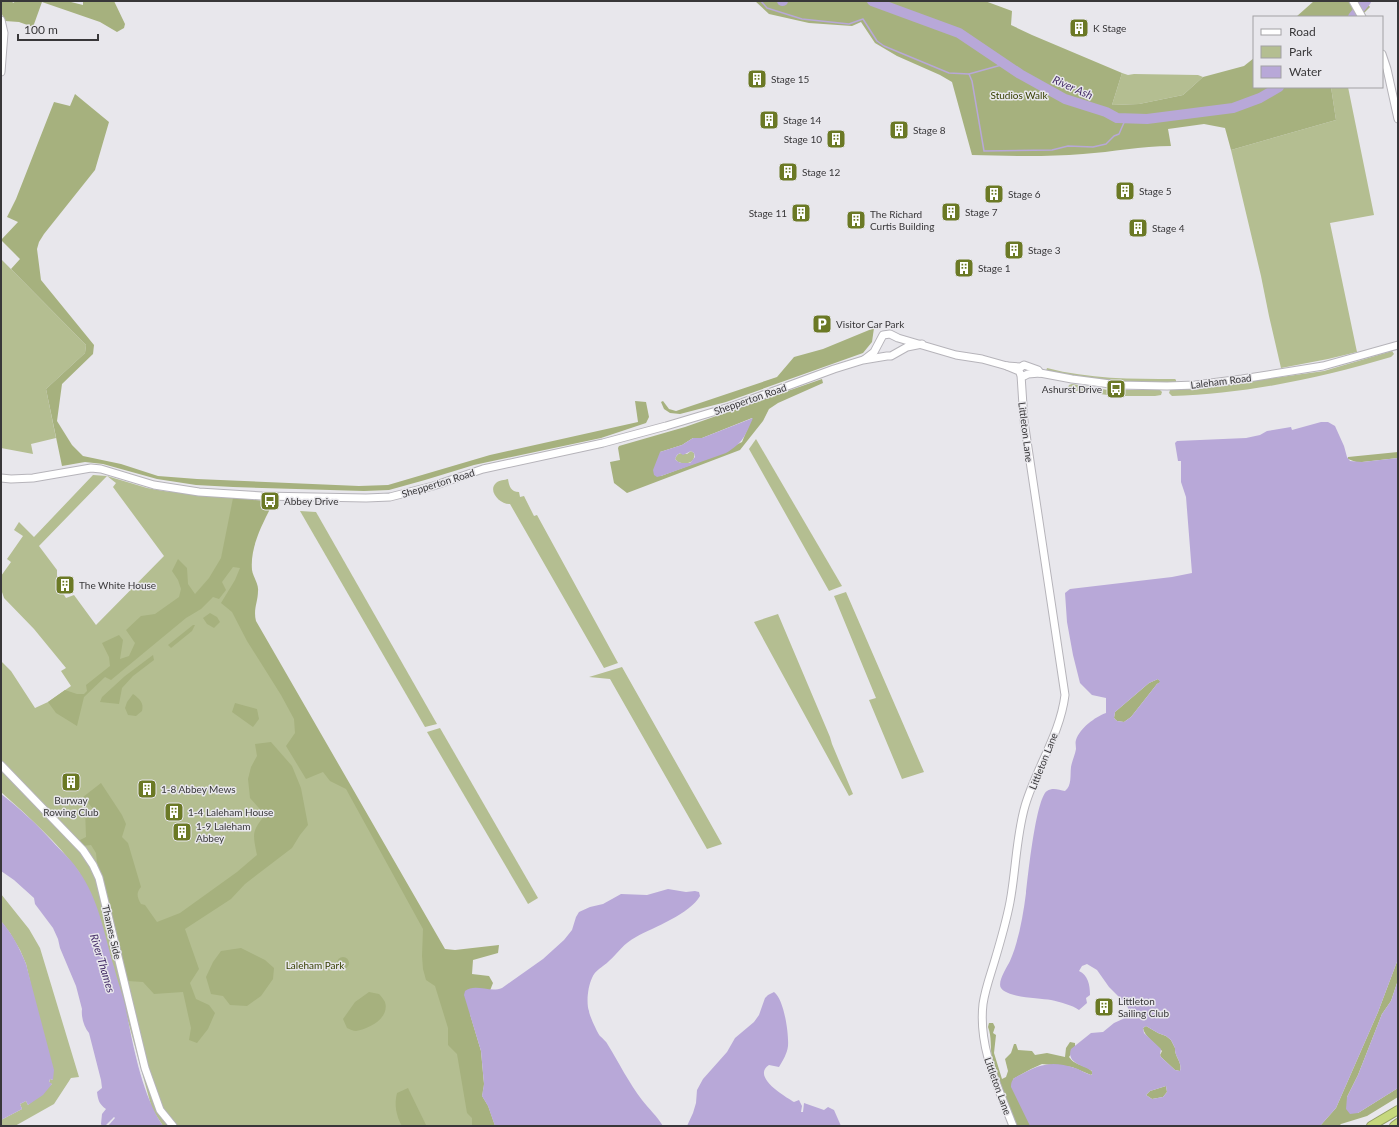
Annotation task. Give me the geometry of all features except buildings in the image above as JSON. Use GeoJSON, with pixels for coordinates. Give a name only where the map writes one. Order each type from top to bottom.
{"type":"FeatureCollection","features":[{"type":"Feature","properties":{"kind":"highway"},"geometry":{"type":"LineString","coordinates":[[1371,1126],[1398,1110]]}},
{"type":"Feature","properties":{"kind":"highway"},"geometry":{"type":"LineString","coordinates":[[1394,1126],[1398,1123]]}},
{"type":"Feature","properties":{"kind":"main road"},"geometry":{"type":"LineString","coordinates":[[1353,1],[1361,16]]}},
{"type":"Feature","properties":{"kind":"main road"},"geometry":{"type":"LineString","coordinates":[[1,20],[4,33],[1,72]]}},
{"type":"Feature","properties":{"kind":"main road"},"geometry":{"type":"LineString","coordinates":[[1383,57],[1398,119]]}},
{"type":"Feature","properties":{"kind":"main road","name":"Shepperton Road"},"geometry":{"type":"LineString","coordinates":[[864,360],[874,352],[881,338],[886,334],[892,334],[898,338],[956,355],[982,359],[1024,371]]}},
{"type":"Feature","properties":{"kind":"main road"},"geometry":{"type":"LineString","coordinates":[[898,338],[901,344],[900,351]]}},
{"type":"Feature","properties":{"kind":"main road"},"geometry":{"type":"LineString","coordinates":[[879,344],[881,351],[887,356]]}},
{"type":"Feature","properties":{"kind":"main road","name":"Shepperton Road"},"geometry":{"type":"LineString","coordinates":[[1,478],[33,478],[91,468],[101,469],[154,485],[198,492],[277,496],[366,498],[390,497],[433,486],[483,469],[603,443],[666,426],[733,406],[828,371],[864,360],[894,356],[907,347],[922,344]]}},
{"type":"Feature","properties":{"kind":"main road","name":"Laleham Road"},"geometry":{"type":"LineString","coordinates":[[1024,371],[1038,370],[1040,373],[1072,379],[1118,384],[1167,386],[1195,385],[1323,366],[1398,345]]}},
{"type":"Feature","properties":{"kind":"main road","name":"Littleton Lane"},"geometry":{"type":"LineString","coordinates":[[1014,1126],[992,1074],[986,1053],[983,1036],[983,1003],[1010,902],[1025,806],[1059,724],[1065,695],[1024,421],[1022,389],[1024,371]]}},
{"type":"Feature","properties":{"kind":"main road","name":"Thames Side"},"geometry":{"type":"LineString","coordinates":[[1,765],[83,850],[93,865],[99,878],[145,1068],[160,1110],[173,1126]]}},
{"type":"Feature","properties":{"kind":"green space"},"geometry":{"type":"Polygon","coordinates":[[[1,1],[12,1],[13,3],[16,1],[67,1],[83,5],[83,1],[114,1],[125,24],[124,28],[117,32],[100,22],[42,2],[33,27],[19,22],[5,21],[1,12],[1,1]]]}},
{"type":"Feature","properties":{"kind":"green space","name":"Studios Walk"},"geometry":{"type":"Polygon","coordinates":[[[755,1],[985,1],[1012,11],[1011,25],[1122,73],[1112,105],[1139,104],[1183,95],[1203,77],[1244,66],[1253,59],[1253,88],[1331,88],[1336,120],[1231,150],[1225,128],[1204,124],[1168,129],[1171,146],[1069,155],[972,155],[952,82],[897,56],[875,43],[861,22],[852,26],[809,23],[769,14],[755,1]]]}},
{"type":"Feature","properties":{"kind":"green space"},"geometry":{"type":"Polygon","coordinates":[[[1314,1],[1365,1],[1370,7],[1361,16],[1297,16],[1314,1]]]}},
{"type":"Feature","properties":{"kind":"green space"},"geometry":{"type":"Polygon","coordinates":[[[1122,73],[1128,75],[1198,75],[1203,77],[1183,95],[1139,104],[1112,105],[1122,73]]]}},
{"type":"Feature","properties":{"kind":"green space"},"geometry":{"type":"Polygon","coordinates":[[[1331,88],[1348,88],[1374,215],[1330,223],[1357,352],[1281,368],[1231,150],[1336,120],[1331,88]]]}},
{"type":"Feature","properties":{"kind":"green space"},"geometry":{"type":"Polygon","coordinates":[[[75,94],[109,122],[95,170],[44,234],[37,249],[41,280],[94,345],[93,354],[62,384],[57,421],[72,445],[83,456],[121,464],[158,476],[359,486],[388,485],[490,455],[638,422],[635,401],[646,402],[649,417],[646,423],[601,438],[474,465],[389,490],[364,491],[196,485],[157,479],[103,464],[85,462],[62,466],[46,389],[85,353],[86,345],[11,269],[20,259],[1,240],[18,222],[7,217],[16,199],[54,102],[70,106],[75,94]]]}},
{"type":"Feature","properties":{"kind":"green space"},"geometry":{"type":"Polygon","coordinates":[[[1,259],[86,345],[85,353],[46,389],[56,438],[31,444],[33,454],[1,448],[1,259]]]}},
{"type":"Feature","properties":{"kind":"green space"},"geometry":{"type":"Polygon","coordinates":[[[874,328],[872,342],[863,353],[726,402],[680,414],[670,413],[664,409],[661,402],[663,401],[669,409],[676,411],[777,377],[794,357],[823,349],[874,328]]]}},
{"type":"Feature","properties":{"kind":"green space"},"geometry":{"type":"Polygon","coordinates":[[[1392,351],[1394,354],[1391,357],[1337,372],[1283,384],[1200,395],[1172,396],[1169,393],[1170,390],[1231,384],[1324,371],[1392,351]]]}},
{"type":"Feature","properties":{"kind":"green space"},"geometry":{"type":"Polygon","coordinates":[[[1047,368],[1063,372],[1094,376],[1175,379],[1176,382],[1118,382],[1046,371],[1047,368]]]}},
{"type":"Feature","properties":{"kind":"green space"},"geometry":{"type":"Polygon","coordinates":[[[822,379],[823,383],[778,403],[769,409],[763,421],[740,450],[627,493],[614,483],[610,462],[620,460],[619,446],[685,427],[822,379]],[[752,418],[702,438],[693,438],[682,445],[660,452],[661,476],[709,458],[742,442],[752,418]]]}},
{"type":"Feature","properties":{"kind":"green space"},"geometry":{"type":"Polygon","coordinates":[[[1072,384],[1108,390],[1160,390],[1162,392],[1161,395],[1155,396],[1115,396],[1070,390],[1068,388],[1069,385],[1072,384]]]}},
{"type":"Feature","properties":{"kind":"green space"},"geometry":{"type":"Polygon","coordinates":[[[756,439],[842,586],[829,591],[749,449],[756,439]]]}},
{"type":"Feature","properties":{"kind":"green space"},"geometry":{"type":"Polygon","coordinates":[[[691,451],[694,453],[694,456],[690,462],[681,463],[675,459],[681,453],[687,454],[691,451]]]}},
{"type":"Feature","properties":{"kind":"green space"},"geometry":{"type":"Polygon","coordinates":[[[1398,452],[1398,458],[1362,462],[1356,462],[1348,459],[1348,457],[1398,452]]]}},
{"type":"Feature","properties":{"kind":"green space","name":"Laleham Park"},"geometry":{"type":"Polygon","coordinates":[[[93,475],[107,476],[147,488],[164,491],[265,501],[255,531],[247,564],[251,618],[442,952],[484,1084],[482,1096],[488,1106],[495,1126],[163,1126],[152,1109],[113,966],[79,872],[52,840],[1,792],[1,661],[11,671],[35,708],[48,702],[71,686],[61,671],[66,668],[34,629],[4,598],[1,589],[1,576],[11,562],[7,559],[23,536],[14,530],[19,522],[34,537],[93,475]],[[107,476],[39,546],[57,570],[57,584],[66,598],[74,595],[96,625],[164,556],[113,487],[116,483],[107,476]]]}},
{"type":"Feature","properties":{"kind":"green space"},"geometry":{"type":"Polygon","coordinates":[[[508,479],[511,488],[514,491],[519,492],[520,497],[524,496],[534,516],[537,515],[618,663],[604,668],[510,504],[506,504],[496,497],[493,490],[496,483],[508,479]]]}},
{"type":"Feature","properties":{"kind":"green space"},"geometry":{"type":"Polygon","coordinates":[[[233,498],[265,501],[272,505],[264,520],[253,553],[252,570],[258,588],[255,613],[256,621],[445,949],[455,950],[499,945],[498,953],[473,960],[472,974],[489,976],[493,983],[489,993],[470,1014],[481,1051],[484,1084],[482,1096],[488,1106],[495,1126],[465,1126],[472,1125],[472,1118],[467,1113],[457,1054],[448,1045],[448,1028],[435,986],[426,980],[423,969],[423,929],[346,789],[330,781],[323,772],[306,779],[286,746],[295,733],[294,719],[281,695],[247,641],[232,612],[221,603],[235,580],[240,568],[233,567],[222,582],[226,590],[219,599],[213,597],[201,609],[186,618],[111,680],[105,677],[84,697],[77,726],[56,713],[48,702],[65,690],[77,694],[84,694],[87,691],[86,685],[110,666],[109,657],[102,643],[119,635],[123,640],[120,659],[129,656],[135,643],[126,630],[141,616],[155,614],[179,597],[181,589],[178,580],[172,571],[178,559],[187,568],[188,584],[195,594],[209,578],[221,558],[233,498]]]}},
{"type":"Feature","properties":{"kind":"green space"},"geometry":{"type":"Polygon","coordinates":[[[300,511],[316,512],[437,724],[425,727],[300,511]]]}},
{"type":"Feature","properties":{"kind":"green space"},"geometry":{"type":"Polygon","coordinates":[[[846,592],[924,772],[902,779],[869,700],[876,698],[834,596],[846,592]]]}},
{"type":"Feature","properties":{"kind":"green space"},"geometry":{"type":"Polygon","coordinates":[[[210,613],[217,617],[220,622],[214,628],[207,624],[203,618],[210,613]]]}},
{"type":"Feature","properties":{"kind":"green space"},"geometry":{"type":"Polygon","coordinates":[[[778,614],[853,794],[849,796],[754,622],[778,614]]]}},
{"type":"Feature","properties":{"kind":"green space"},"geometry":{"type":"Polygon","coordinates":[[[195,625],[192,631],[171,648],[168,645],[195,625]]]}},
{"type":"Feature","properties":{"kind":"green space"},"geometry":{"type":"Polygon","coordinates":[[[153,655],[154,660],[133,676],[122,688],[119,704],[100,702],[102,697],[125,676],[153,655]]]}},
{"type":"Feature","properties":{"kind":"green space"},"geometry":{"type":"Polygon","coordinates":[[[622,667],[722,844],[707,849],[610,679],[589,677],[622,667]]]}},
{"type":"Feature","properties":{"kind":"green space"},"geometry":{"type":"Polygon","coordinates":[[[1158,679],[1161,682],[1157,684],[1131,717],[1124,722],[1117,721],[1114,718],[1115,712],[1149,683],[1158,679]]]}},
{"type":"Feature","properties":{"kind":"green space"},"geometry":{"type":"Polygon","coordinates":[[[133,694],[142,703],[142,711],[136,716],[128,715],[125,708],[127,702],[133,694]]]}},
{"type":"Feature","properties":{"kind":"green space"},"geometry":{"type":"Polygon","coordinates":[[[235,703],[257,709],[259,719],[253,727],[232,712],[235,703]]]}},
{"type":"Feature","properties":{"kind":"green space"},"geometry":{"type":"Polygon","coordinates":[[[440,728],[538,898],[528,904],[427,732],[440,728]]]}},
{"type":"Feature","properties":{"kind":"green space"},"geometry":{"type":"Polygon","coordinates":[[[271,742],[292,766],[301,788],[308,825],[292,848],[245,884],[231,899],[185,929],[199,969],[190,983],[196,999],[209,1005],[215,1013],[208,1029],[197,1043],[189,1040],[191,1028],[183,992],[154,994],[143,982],[128,981],[97,863],[96,853],[91,845],[82,846],[80,840],[86,837],[85,808],[92,812],[94,810],[83,797],[101,783],[122,815],[126,824],[122,837],[128,843],[141,887],[138,893],[139,899],[141,904],[145,905],[157,922],[180,913],[237,872],[257,855],[254,834],[257,825],[265,815],[250,798],[248,779],[251,767],[257,756],[255,744],[271,742]]]}},
{"type":"Feature","properties":{"kind":"green space"},"geometry":{"type":"Polygon","coordinates":[[[1,894],[29,929],[40,948],[79,1077],[71,1078],[54,1104],[15,1126],[1,1126],[1,1120],[22,1109],[20,1104],[26,1101],[28,1105],[52,1084],[49,1083],[50,1079],[53,1080],[26,964],[20,950],[1,921],[1,894]]]}},
{"type":"Feature","properties":{"kind":"green space"},"geometry":{"type":"Polygon","coordinates":[[[241,948],[265,960],[274,968],[273,979],[261,996],[247,1006],[230,1005],[223,996],[211,994],[206,977],[213,962],[221,951],[241,948]]]}},
{"type":"Feature","properties":{"kind":"green space"},"geometry":{"type":"Polygon","coordinates":[[[343,957],[347,959],[349,963],[347,967],[343,969],[339,967],[337,963],[339,959],[343,957]]]}},
{"type":"Feature","properties":{"kind":"green space"},"geometry":{"type":"Polygon","coordinates":[[[1398,959],[1398,980],[1391,1001],[1382,1014],[1358,1075],[1347,1097],[1358,1113],[1398,1088],[1398,1097],[1367,1116],[1341,1124],[1339,1126],[1320,1126],[1336,1108],[1378,1012],[1398,959]]]}},
{"type":"Feature","properties":{"kind":"green space"},"geometry":{"type":"Polygon","coordinates":[[[369,992],[379,994],[385,1002],[386,1008],[381,1018],[367,1028],[361,1030],[356,1031],[347,1028],[343,1019],[355,1002],[369,992]]]}},
{"type":"Feature","properties":{"kind":"green space"},"geometry":{"type":"Polygon","coordinates":[[[989,1023],[993,1023],[995,1027],[993,1033],[996,1035],[994,1053],[1002,1079],[1006,1077],[1008,1071],[1005,1059],[1011,1053],[1014,1044],[1016,1044],[1018,1050],[1032,1051],[1035,1055],[1047,1053],[1065,1057],[1066,1048],[1070,1042],[1075,1043],[1075,1048],[1069,1057],[1073,1062],[1087,1067],[1093,1073],[1091,1075],[1072,1067],[1042,1064],[1013,1079],[1031,1126],[1017,1126],[994,1067],[991,1054],[988,1027],[989,1023]]]}},
{"type":"Feature","properties":{"kind":"green space"},"geometry":{"type":"Polygon","coordinates":[[[1146,1026],[1171,1040],[1181,1068],[1180,1071],[1175,1070],[1161,1057],[1160,1055],[1162,1051],[1144,1031],[1143,1028],[1146,1026]]]}},
{"type":"Feature","properties":{"kind":"green space"},"geometry":{"type":"Polygon","coordinates":[[[1166,1086],[1167,1092],[1163,1097],[1152,1099],[1146,1095],[1150,1091],[1166,1086]]]}},
{"type":"Feature","properties":{"kind":"green space"},"geometry":{"type":"Polygon","coordinates":[[[408,1088],[426,1125],[425,1126],[402,1126],[400,1122],[397,1114],[396,1097],[397,1093],[408,1088]]]}},
{"type":"Feature","properties":{"kind":"water"},"geometry":{"type":"Polygon","coordinates":[[[753,418],[748,430],[740,442],[726,453],[661,476],[657,477],[654,475],[653,470],[660,452],[682,445],[693,438],[702,438],[753,418]],[[691,451],[683,455],[680,453],[675,459],[680,462],[690,463],[695,457],[694,453],[691,451]]]}},
{"type":"Feature","properties":{"kind":"water"},"geometry":{"type":"Polygon","coordinates":[[[1321,422],[1328,422],[1335,426],[1350,461],[1362,462],[1398,458],[1398,959],[1378,1012],[1336,1108],[1320,1126],[1030,1126],[1011,1087],[1014,1079],[1035,1067],[1048,1064],[1061,1064],[1092,1075],[1092,1071],[1073,1061],[1070,1054],[1071,1049],[1091,1033],[1103,1032],[1114,1023],[1125,1018],[1130,1012],[1126,1004],[1109,987],[1097,970],[1087,964],[1082,966],[1079,971],[1085,975],[1088,981],[1090,995],[1086,998],[1087,1003],[1079,1010],[1069,1005],[1046,999],[1010,994],[1001,988],[1000,985],[1001,978],[1016,945],[1020,928],[1025,902],[1033,838],[1039,808],[1043,797],[1047,791],[1052,789],[1065,791],[1067,789],[1070,783],[1071,767],[1076,751],[1076,741],[1078,736],[1088,724],[1097,717],[1106,713],[1106,698],[1092,695],[1080,683],[1067,622],[1065,593],[1070,589],[1172,577],[1192,573],[1186,497],[1181,482],[1181,461],[1178,461],[1175,443],[1177,441],[1246,438],[1260,435],[1267,431],[1291,427],[1292,430],[1321,422]],[[1158,679],[1149,683],[1115,712],[1114,718],[1117,721],[1124,722],[1131,717],[1160,682],[1158,679]],[[1146,1026],[1143,1028],[1144,1033],[1161,1049],[1161,1057],[1175,1070],[1180,1071],[1181,1068],[1171,1040],[1146,1026]],[[1166,1086],[1150,1091],[1146,1095],[1152,1099],[1163,1097],[1167,1092],[1166,1086]]]}},
{"type":"Feature","properties":{"kind":"water","name":"River Thames"},"geometry":{"type":"Polygon","coordinates":[[[1,794],[34,822],[69,859],[78,870],[91,893],[100,917],[124,1000],[143,1083],[155,1113],[163,1126],[108,1126],[115,1118],[114,1117],[105,1126],[102,1126],[101,1124],[102,1114],[106,1109],[100,1104],[97,1095],[97,1092],[102,1088],[101,1080],[89,1033],[83,1022],[82,1009],[76,986],[60,948],[58,939],[53,928],[35,904],[34,898],[14,880],[1,871],[1,794]]]}},
{"type":"Feature","properties":{"kind":"water"},"geometry":{"type":"Polygon","coordinates":[[[668,889],[686,892],[695,891],[699,892],[700,896],[688,909],[671,920],[632,939],[625,945],[593,975],[589,985],[588,994],[589,1013],[599,1035],[607,1044],[637,1093],[663,1126],[495,1126],[488,1106],[482,1096],[484,1084],[481,1051],[464,995],[465,991],[473,988],[502,988],[543,959],[564,940],[572,930],[579,912],[590,907],[603,904],[621,894],[647,895],[668,889]]]}},
{"type":"Feature","properties":{"kind":"water"},"geometry":{"type":"Polygon","coordinates":[[[1,921],[15,941],[26,964],[54,1070],[53,1080],[50,1079],[49,1082],[52,1084],[43,1095],[28,1105],[26,1101],[20,1104],[22,1109],[1,1120],[1,921]]]}},
{"type":"Feature","properties":{"kind":"water"},"geometry":{"type":"Polygon","coordinates":[[[1398,980],[1398,1088],[1358,1113],[1350,1114],[1346,1109],[1347,1097],[1358,1075],[1382,1014],[1391,1001],[1398,980]]]}},
{"type":"Feature","properties":{"kind":"water"},"geometry":{"type":"Polygon","coordinates":[[[774,992],[778,996],[783,1009],[787,1025],[788,1046],[786,1054],[779,1067],[769,1065],[765,1070],[764,1075],[767,1081],[794,1102],[799,1100],[802,1106],[801,1112],[803,1112],[804,1103],[824,1110],[828,1107],[834,1110],[841,1126],[687,1126],[696,1103],[697,1090],[703,1079],[727,1052],[735,1038],[754,1022],[759,1015],[765,998],[774,992]]]}},
{"type":"Feature","properties":{"kind":"waterway"},"geometry":{"type":"LineString","coordinates":[[761,1],[767,8],[802,19],[849,24],[863,19],[877,41],[884,46],[949,73],[969,74],[1005,64]]}},
{"type":"Feature","properties":{"kind":"waterway","name":"River Ash"},"geometry":{"type":"LineString","coordinates":[[872,1],[959,33],[1020,74],[1065,99],[1106,112],[1117,118],[1147,119],[1233,108],[1260,98],[1277,88]]}},
{"type":"Feature","properties":{"kind":"waterway","name":"River Ash"},"geometry":{"type":"LineString","coordinates":[[1354,16],[1366,1]]}},
{"type":"Feature","properties":{"kind":"waterway"},"geometry":{"type":"LineString","coordinates":[[969,74],[972,81],[984,151],[1052,150],[1068,146],[1093,147],[1106,144],[1114,136],[1119,134],[1126,118]]}},
{"type":"Feature","properties":{"kind":"place","name":"K Stage"},"geometry":{"type":"Point","coordinates":[1079,28]}},
{"type":"Feature","properties":{"kind":"place","name":"Stage 15"},"geometry":{"type":"Point","coordinates":[757,79]}},
{"type":"Feature","properties":{"kind":"place","name":"Stage 14"},"geometry":{"type":"Point","coordinates":[769,120]}},
{"type":"Feature","properties":{"kind":"place","name":"Stage 8"},"geometry":{"type":"Point","coordinates":[899,130]}},
{"type":"Feature","properties":{"kind":"place","name":"Stage 10"},"geometry":{"type":"Point","coordinates":[836,139]}},
{"type":"Feature","properties":{"kind":"place","name":"Stage 12"},"geometry":{"type":"Point","coordinates":[788,172]}},
{"type":"Feature","properties":{"kind":"place","name":"Stage 5"},"geometry":{"type":"Point","coordinates":[1125,191]}},
{"type":"Feature","properties":{"kind":"place","name":"Stage 6"},"geometry":{"type":"Point","coordinates":[994,194]}},
{"type":"Feature","properties":{"kind":"place","name":"Stage 7"},"geometry":{"type":"Point","coordinates":[951,212]}},
{"type":"Feature","properties":{"kind":"place","name":"Stage 11"},"geometry":{"type":"Point","coordinates":[801,213]}},
{"type":"Feature","properties":{"kind":"place","name":"The Richard Curtis Building"},"geometry":{"type":"Point","coordinates":[856,220]}},
{"type":"Feature","properties":{"kind":"place","name":"Stage 4"},"geometry":{"type":"Point","coordinates":[1138,228]}},
{"type":"Feature","properties":{"kind":"place","name":"Stage 3"},"geometry":{"type":"Point","coordinates":[1014,250]}},
{"type":"Feature","properties":{"kind":"place","name":"Stage 1"},"geometry":{"type":"Point","coordinates":[964,268]}},
{"type":"Feature","properties":{"kind":"place","name":"Visitor Car Park"},"geometry":{"type":"Point","coordinates":[822,324]}},
{"type":"Feature","properties":{"kind":"place","name":"Ashurst Drive"},"geometry":{"type":"Point","coordinates":[1116,389]}},
{"type":"Feature","properties":{"kind":"place","name":"Abbey Drive"},"geometry":{"type":"Point","coordinates":[270,501]}},
{"type":"Feature","properties":{"kind":"place","name":"The White House"},"geometry":{"type":"Point","coordinates":[65,585]}},
{"type":"Feature","properties":{"kind":"place","name":"Burway Rowing Club"},"geometry":{"type":"Point","coordinates":[71,782]}},
{"type":"Feature","properties":{"kind":"place","name":"1-8 Abbey Mews"},"geometry":{"type":"Point","coordinates":[147,789]}},
{"type":"Feature","properties":{"kind":"place","name":"1-4 Laleham House"},"geometry":{"type":"Point","coordinates":[174,812]}},
{"type":"Feature","properties":{"kind":"place","name":"1-9 Laleham Abbey"},"geometry":{"type":"Point","coordinates":[182,832]}},
{"type":"Feature","properties":{"kind":"place","name":"Littleton Sailing Club"},"geometry":{"type":"Point","coordinates":[1104,1007]}}]}
